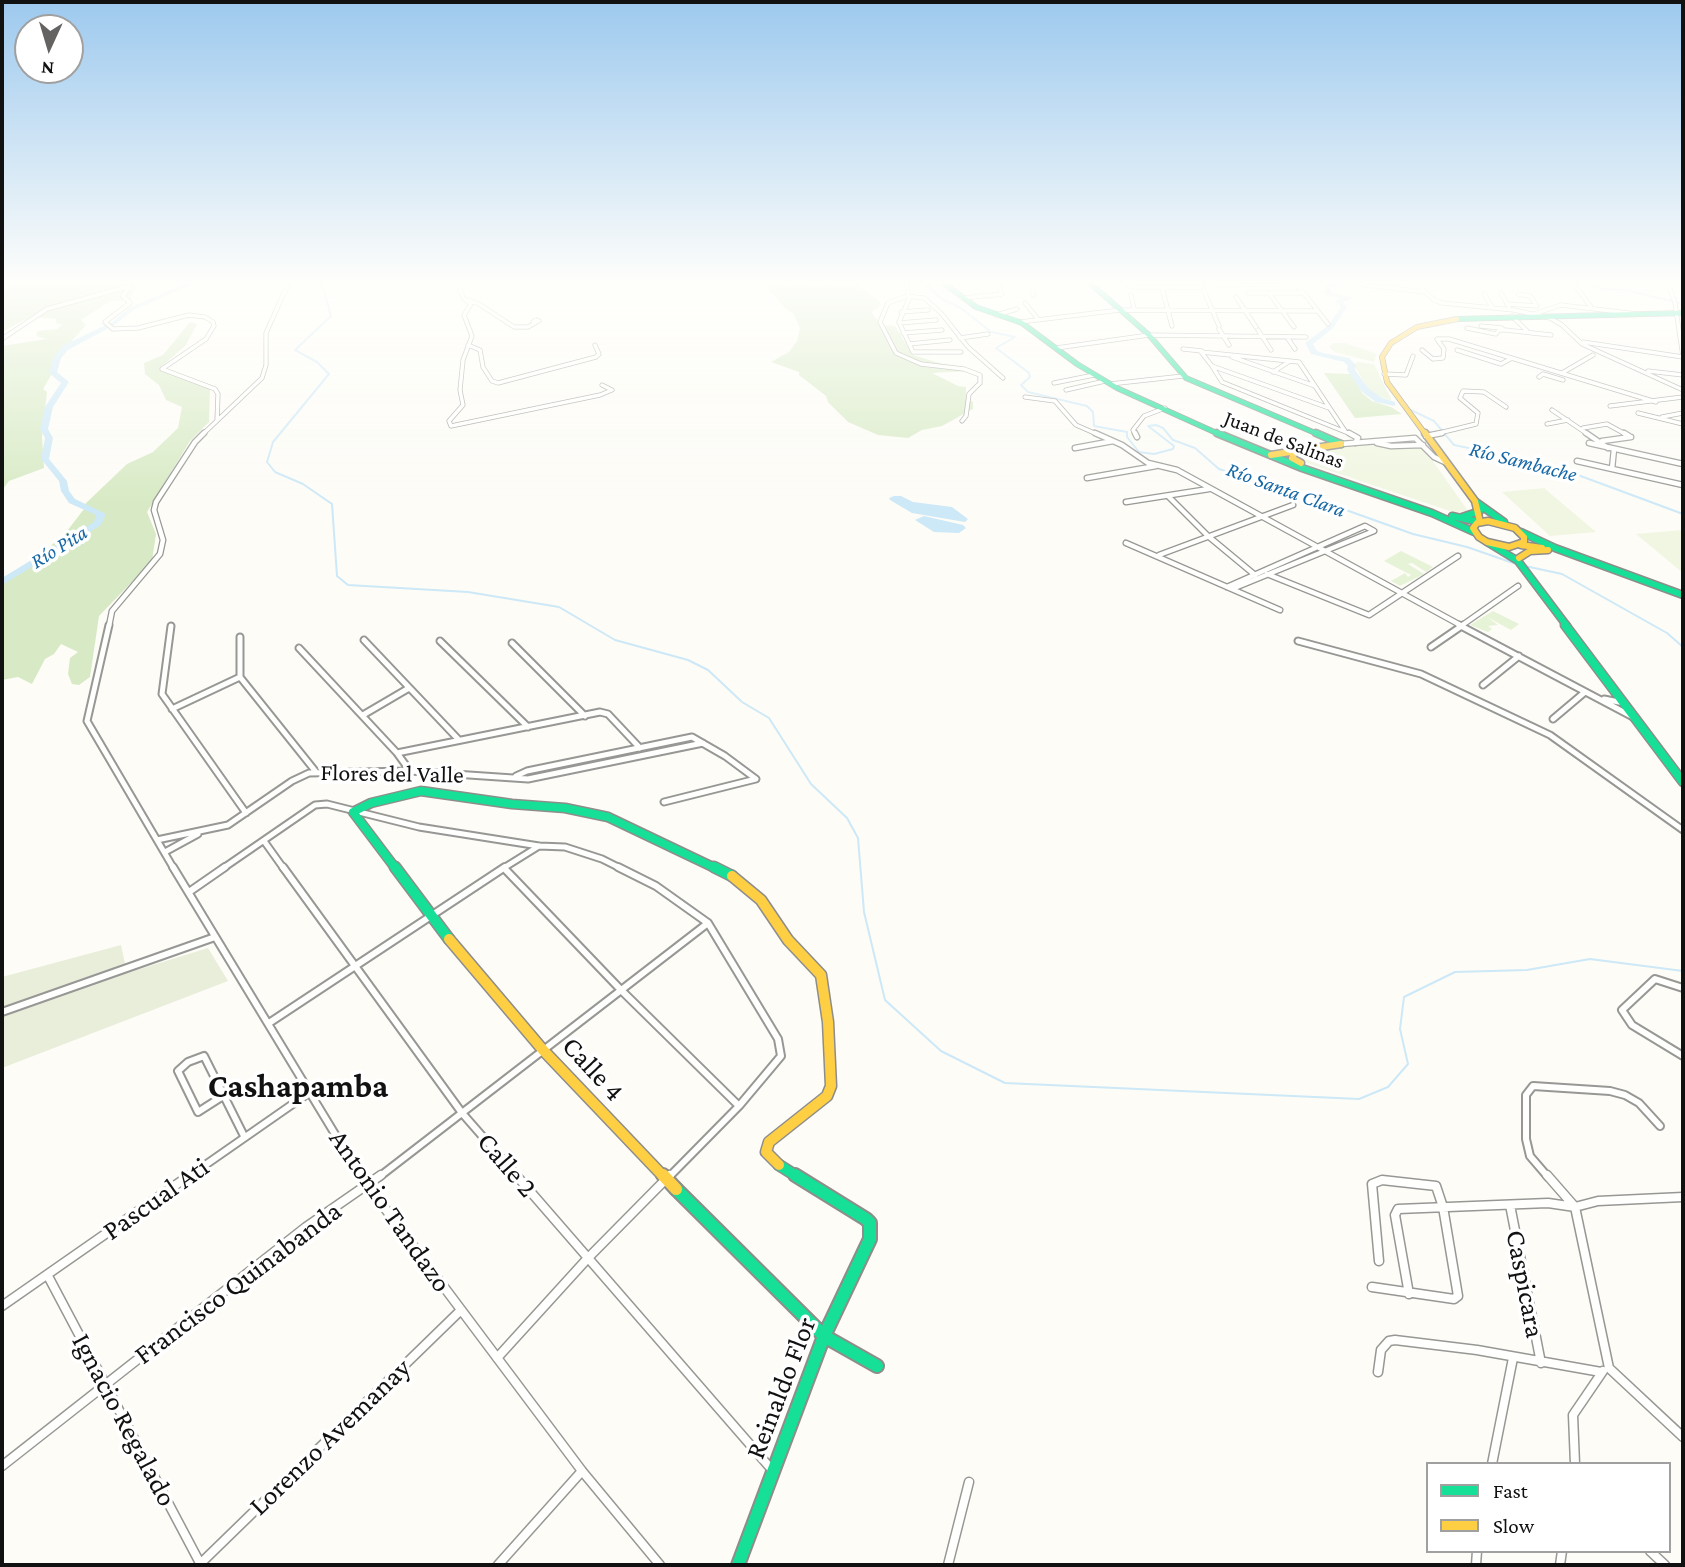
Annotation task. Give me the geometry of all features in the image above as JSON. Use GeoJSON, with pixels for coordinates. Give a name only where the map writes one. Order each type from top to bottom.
{"type":"FeatureCollection","features":[{"type":"Feature","properties":{"kind":"main road","name":"Juan de Salinas"},"geometry":{"type":"LineString","coordinates":[[1069,357],[1107,383],[1271,456],[1432,513],[1474,532],[1519,560]]}},
{"type":"Feature","properties":{"kind":"main road"},"geometry":{"type":"LineString","coordinates":[[1169,357],[1183,376],[1341,444]]}},
{"type":"Feature","properties":{"kind":"main road"},"geometry":{"type":"LineString","coordinates":[[1384,357],[1384,374],[1422,440],[1447,463],[1475,501],[1480,512],[1474,532]]}},
{"type":"Feature","properties":{"kind":"main road"},"geometry":{"type":"LineString","coordinates":[[1271,456],[1341,444]]}},
{"type":"Feature","properties":{"kind":"main road","name":"Juan de Salinas"},"geometry":{"type":"LineString","coordinates":[[1295,452],[1292,456],[1294,460],[1310,467],[1459,518],[1507,524]]}},
{"type":"Feature","properties":{"kind":"main road"},"geometry":{"type":"LineString","coordinates":[[1475,501],[1521,533],[1683,597]]}},
{"type":"Feature","properties":{"kind":"main road"},"geometry":{"type":"LineString","coordinates":[[1459,518],[1480,512]]}},
{"type":"Feature","properties":{"kind":"main road"},"geometry":{"type":"LineString","coordinates":[[1521,533],[1525,540],[1519,546],[1519,560],[1528,575],[1683,782]]}},
{"type":"Feature","properties":{"kind":"main road"},"geometry":{"type":"LineString","coordinates":[[1487,542],[1504,547],[1548,550],[1683,597]]}},
{"type":"Feature","properties":{"kind":"main road"},"geometry":{"type":"LineString","coordinates":[[1519,560],[1530,551],[1548,550]]}},
{"type":"Feature","properties":{"kind":"main road","name":"Reinaldo Flor"},"geometry":{"type":"LineString","coordinates":[[352,812],[371,803],[421,791],[586,811],[608,817],[718,867],[741,881],[761,900],[788,940],[821,975],[832,1077],[827,1096],[769,1142],[766,1152],[773,1161],[866,1219],[870,1223],[870,1239],[824,1336],[738,1565]]}},
{"type":"Feature","properties":{"kind":"main road","name":"Calle 4"},"geometry":{"type":"LineString","coordinates":[[352,812],[429,915],[543,1050],[665,1178],[824,1336],[877,1366]]}},
{"type":"Feature","properties":{"kind":"street"},"geometry":{"type":"LineString","coordinates":[[179,357],[162,369],[215,389],[218,394],[217,421]]}},
{"type":"Feature","properties":{"kind":"street"},"geometry":{"type":"LineString","coordinates":[[217,421],[262,377],[266,357]]}},
{"type":"Feature","properties":{"kind":"street"},"geometry":{"type":"LineString","coordinates":[[464,357],[460,390],[463,405],[449,421],[451,426],[607,394],[612,390],[602,385]]}},
{"type":"Feature","properties":{"kind":"street"},"geometry":{"type":"LineString","coordinates":[[481,357],[483,367],[492,381],[498,383],[597,357]]}},
{"type":"Feature","properties":{"kind":"street"},"geometry":{"type":"LineString","coordinates":[[907,357],[921,364],[969,370],[980,375],[980,383],[969,394],[966,416],[962,421]]}},
{"type":"Feature","properties":{"kind":"street"},"geometry":{"type":"LineString","coordinates":[[981,357],[1003,378]]}},
{"type":"Feature","properties":{"kind":"street"},"geometry":{"type":"LineString","coordinates":[[1206,357],[1222,382],[1345,431],[1358,438],[1355,443]]}},
{"type":"Feature","properties":{"kind":"street"},"geometry":{"type":"LineString","coordinates":[[1233,357],[1315,386]]}},
{"type":"Feature","properties":{"kind":"street"},"geometry":{"type":"LineString","coordinates":[[1262,357],[1301,364],[1345,431]]}},
{"type":"Feature","properties":{"kind":"street"},"geometry":{"type":"LineString","coordinates":[[1384,374],[1406,375],[1413,357]]}},
{"type":"Feature","properties":{"kind":"street"},"geometry":{"type":"LineString","coordinates":[[1481,357],[1504,364],[1512,358]]}},
{"type":"Feature","properties":{"kind":"street"},"geometry":{"type":"LineString","coordinates":[[1509,357],[1656,402]]}},
{"type":"Feature","properties":{"kind":"street"},"geometry":{"type":"LineString","coordinates":[[1561,373],[1589,357]]}},
{"type":"Feature","properties":{"kind":"street"},"geometry":{"type":"LineString","coordinates":[[1613,357],[1683,390]]}},
{"type":"Feature","properties":{"kind":"street"},"geometry":{"type":"LineString","coordinates":[[1273,372],[1290,360]]}},
{"type":"Feature","properties":{"kind":"street"},"geometry":{"type":"LineString","coordinates":[[1212,366],[1329,408]]}},
{"type":"Feature","properties":{"kind":"street"},"geometry":{"type":"LineString","coordinates":[[1644,371],[1683,375]]}},
{"type":"Feature","properties":{"kind":"street"},"geometry":{"type":"LineString","coordinates":[[1054,383],[1094,374]]}},
{"type":"Feature","properties":{"kind":"street"},"geometry":{"type":"LineString","coordinates":[[1539,377],[1542,374],[1563,380]]}},
{"type":"Feature","properties":{"kind":"street"},"geometry":{"type":"LineString","coordinates":[[1556,386],[1568,375]]}},
{"type":"Feature","properties":{"kind":"street"},"geometry":{"type":"LineString","coordinates":[[1066,390],[1183,376]]}},
{"type":"Feature","properties":{"kind":"street"},"geometry":{"type":"LineString","coordinates":[[1374,442],[1391,446],[1469,428],[1479,419],[1478,413],[1459,396],[1464,391],[1484,392],[1506,407]]}},
{"type":"Feature","properties":{"kind":"street"},"geometry":{"type":"LineString","coordinates":[[1025,397],[1055,401],[1076,425],[1114,441],[1156,466]]}},
{"type":"Feature","properties":{"kind":"street"},"geometry":{"type":"LineString","coordinates":[[1609,407],[1683,397]]}},
{"type":"Feature","properties":{"kind":"street"},"geometry":{"type":"LineString","coordinates":[[1137,437],[1133,430],[1136,424],[1144,416],[1165,408]]}},
{"type":"Feature","properties":{"kind":"street"},"geometry":{"type":"LineString","coordinates":[[1552,410],[1602,441],[1608,448]]}},
{"type":"Feature","properties":{"kind":"street"},"geometry":{"type":"LineString","coordinates":[[1638,413],[1682,423]]}},
{"type":"Feature","properties":{"kind":"street"},"geometry":{"type":"LineString","coordinates":[[1660,417],[1683,413]]}},
{"type":"Feature","properties":{"kind":"street"},"geometry":{"type":"LineString","coordinates":[[1670,415],[1682,423]]}},
{"type":"Feature","properties":{"kind":"street"},"geometry":{"type":"LineString","coordinates":[[1547,424],[1568,420]]}},
{"type":"Feature","properties":{"kind":"street","name":"Antonio Tandazo"},"geometry":{"type":"LineString","coordinates":[[217,421],[195,442],[156,502],[154,510],[163,540],[160,554],[112,611],[88,725],[367,1186],[582,1471],[660,1565]]}},
{"type":"Feature","properties":{"kind":"street"},"geometry":{"type":"LineString","coordinates":[[1582,428],[1605,424],[1631,437],[1602,441]]}},
{"type":"Feature","properties":{"kind":"street"},"geometry":{"type":"LineString","coordinates":[[1341,444],[1422,440]]}},
{"type":"Feature","properties":{"kind":"street"},"geometry":{"type":"LineString","coordinates":[[1075,448],[1114,441]]}},
{"type":"Feature","properties":{"kind":"street"},"geometry":{"type":"LineString","coordinates":[[1589,443],[1683,464]]}},
{"type":"Feature","properties":{"kind":"street"},"geometry":{"type":"LineString","coordinates":[[1612,469],[1614,449]]}},
{"type":"Feature","properties":{"kind":"street"},"geometry":{"type":"LineString","coordinates":[[1577,461],[1683,485]]}},
{"type":"Feature","properties":{"kind":"street"},"geometry":{"type":"LineString","coordinates":[[1087,478],[1156,466],[1171,468],[1636,718]]}},
{"type":"Feature","properties":{"kind":"street"},"geometry":{"type":"LineString","coordinates":[[1126,502],[1210,489]]}},
{"type":"Feature","properties":{"kind":"street"},"geometry":{"type":"LineString","coordinates":[[1168,496],[1208,536],[1255,575]]}},
{"type":"Feature","properties":{"kind":"street"},"geometry":{"type":"LineString","coordinates":[[1158,556],[1293,505]]}},
{"type":"Feature","properties":{"kind":"street"},"geometry":{"type":"LineString","coordinates":[[1364,526],[1374,531],[1266,573],[1229,588],[1364,526]]}},
{"type":"Feature","properties":{"kind":"street"},"geometry":{"type":"LineString","coordinates":[[1126,543],[1280,610]]}},
{"type":"Feature","properties":{"kind":"street"},"geometry":{"type":"LineString","coordinates":[[1266,573],[1369,615],[1458,556]]}},
{"type":"Feature","properties":{"kind":"street"},"geometry":{"type":"LineString","coordinates":[[1431,647],[1518,586]]}},
{"type":"Feature","properties":{"kind":"street"},"geometry":{"type":"LineString","coordinates":[[172,626],[162,693],[246,813]]}},
{"type":"Feature","properties":{"kind":"street"},"geometry":{"type":"LineString","coordinates":[[240,637],[240,677],[316,772]]}},
{"type":"Feature","properties":{"kind":"street"},"geometry":{"type":"LineString","coordinates":[[364,640],[458,739]]}},
{"type":"Feature","properties":{"kind":"street"},"geometry":{"type":"LineString","coordinates":[[1298,641],[1421,674],[1550,735],[1683,830]]}},
{"type":"Feature","properties":{"kind":"street"},"geometry":{"type":"LineString","coordinates":[[440,642],[528,727]]}},
{"type":"Feature","properties":{"kind":"street"},"geometry":{"type":"LineString","coordinates":[[512,643],[584,716]]}},
{"type":"Feature","properties":{"kind":"street"},"geometry":{"type":"LineString","coordinates":[[299,648],[363,715],[410,771]]}},
{"type":"Feature","properties":{"kind":"street"},"geometry":{"type":"LineString","coordinates":[[1483,685],[1519,656]]}},
{"type":"Feature","properties":{"kind":"street"},"geometry":{"type":"LineString","coordinates":[[172,709],[240,677]]}},
{"type":"Feature","properties":{"kind":"street"},"geometry":{"type":"LineString","coordinates":[[363,715],[409,688]]}},
{"type":"Feature","properties":{"kind":"street"},"geometry":{"type":"LineString","coordinates":[[1584,692],[1608,701],[1624,703]]}},
{"type":"Feature","properties":{"kind":"street"},"geometry":{"type":"LineString","coordinates":[[1553,719],[1584,692]]}},
{"type":"Feature","properties":{"kind":"street"},"geometry":{"type":"LineString","coordinates":[[397,753],[458,739],[606,713],[640,748]]}},
{"type":"Feature","properties":{"kind":"street","name":"Flores del Valle"},"geometry":{"type":"LineString","coordinates":[[513,777],[527,771],[691,737],[702,743]]}},
{"type":"Feature","properties":{"kind":"street"},"geometry":{"type":"LineString","coordinates":[[664,802],[756,779],[702,743]]}},
{"type":"Feature","properties":{"kind":"street","name":"Flores del Valle"},"geometry":{"type":"LineString","coordinates":[[157,839],[228,825],[292,781],[316,772],[410,771],[528,779],[702,743]]}},
{"type":"Feature","properties":{"kind":"street"},"geometry":{"type":"LineString","coordinates":[[189,892],[315,805],[327,804],[419,827],[539,846],[565,847],[602,859],[656,886],[708,923],[778,1039],[782,1049],[779,1060],[739,1106],[587,1259],[498,1358]]}},
{"type":"Feature","properties":{"kind":"street","name":"Flores del Valle"},"geometry":{"type":"LineString","coordinates":[[165,852],[203,831]]}},
{"type":"Feature","properties":{"kind":"street","name":"Calle 2"},"geometry":{"type":"LineString","coordinates":[[264,841],[462,1113],[773,1471]]}},
{"type":"Feature","properties":{"kind":"street"},"geometry":{"type":"LineString","coordinates":[[269,1023],[356,967],[429,915],[539,846]]}},
{"type":"Feature","properties":{"kind":"street"},"geometry":{"type":"LineString","coordinates":[[504,868],[621,990],[739,1106]]}},
{"type":"Feature","properties":{"kind":"street","name":"Francisco Quinabanda"},"geometry":{"type":"LineString","coordinates":[[2,1466],[306,1227],[367,1186],[708,923]]}},
{"type":"Feature","properties":{"kind":"street"},"geometry":{"type":"LineString","coordinates":[[2,1012],[215,937]]}},
{"type":"Feature","properties":{"kind":"street"},"geometry":{"type":"LineString","coordinates":[[1683,988],[1655,979],[1622,1010],[1632,1025],[1683,1056]]}},
{"type":"Feature","properties":{"kind":"street"},"geometry":{"type":"LineString","coordinates":[[223,1096],[198,1112],[178,1071],[188,1062],[204,1056],[244,1136]]}},
{"type":"Feature","properties":{"kind":"street"},"geometry":{"type":"LineString","coordinates":[[1575,1462],[1573,1415],[1605,1370],[1575,1207],[1531,1156],[1526,1139],[1526,1095],[1533,1086],[1573,1086],[1625,1095],[1652,1113],[1660,1125]]}},
{"type":"Feature","properties":{"kind":"street","name":"Pascual Ati"},"geometry":{"type":"LineString","coordinates":[[2,1306],[310,1092]]}},
{"type":"Feature","properties":{"kind":"street"},"geometry":{"type":"LineString","coordinates":[[1372,1287],[1454,1299],[1458,1296],[1443,1207],[1436,1186],[1382,1180],[1372,1184],[1378,1261]]}},
{"type":"Feature","properties":{"kind":"street"},"geometry":{"type":"LineString","coordinates":[[1409,1294],[1395,1213],[1398,1209],[1548,1203],[1575,1207],[1598,1201],[1683,1197]]}},
{"type":"Feature","properties":{"kind":"street","name":"Caspicara"},"geometry":{"type":"LineString","coordinates":[[1510,1205],[1541,1363]]}},
{"type":"Feature","properties":{"kind":"street","name":"Ignacio Regalado"},"geometry":{"type":"LineString","coordinates":[[48,1276],[201,1564]]}},
{"type":"Feature","properties":{"kind":"street","name":"Lorenzo Avemanay"},"geometry":{"type":"LineString","coordinates":[[201,1564],[460,1311]]}},
{"type":"Feature","properties":{"kind":"street"},"geometry":{"type":"LineString","coordinates":[[1378,1372],[1381,1350],[1389,1341],[1420,1342],[1541,1363],[1605,1370],[1683,1437]]}},
{"type":"Feature","properties":{"kind":"street"},"geometry":{"type":"LineString","coordinates":[[1492,1462],[1513,1358]]}},
{"type":"Feature","properties":{"kind":"street"},"geometry":{"type":"LineString","coordinates":[[498,1565],[582,1471]]}},
{"type":"Feature","properties":{"kind":"street"},"geometry":{"type":"LineString","coordinates":[[948,1565],[969,1482]]}},
{"type":"Feature","properties":{"kind":"street"},"geometry":{"type":"LineString","coordinates":[[1652,1553],[1665,1565]]}},
{"type":"Feature","properties":{"kind":"green space"},"geometry":{"type":"Polygon","coordinates":[[[2,357],[61,357],[43,389],[47,392],[42,436],[44,468],[9,481],[2,490],[2,357]]]}},
{"type":"Feature","properties":{"kind":"green space"},"geometry":{"type":"Polygon","coordinates":[[[158,357],[172,357],[159,369],[210,389],[209,422],[190,441],[147,512],[156,534],[152,561],[99,616],[90,677],[79,685],[72,684],[68,674],[70,658],[78,652],[61,644],[54,654],[45,659],[32,684],[18,677],[2,680],[2,585],[64,535],[85,504],[127,464],[153,452],[178,428],[182,407],[166,400],[159,385],[145,374],[144,363],[158,357]]]}},
{"type":"Feature","properties":{"kind":"green space"},"geometry":{"type":"Polygon","coordinates":[[[780,357],[920,357],[966,371],[932,373],[958,386],[966,387],[966,399],[973,402],[973,409],[942,426],[922,430],[908,438],[878,435],[848,422],[828,402],[826,396],[799,375],[799,372],[771,362],[780,357]]]}},
{"type":"Feature","properties":{"kind":"green space"},"geometry":{"type":"Polygon","coordinates":[[[1355,357],[1376,357],[1374,362],[1355,357]]]}},
{"type":"Feature","properties":{"kind":"green space"},"geometry":{"type":"Polygon","coordinates":[[[1357,362],[1374,364],[1392,401],[1375,395],[1368,389],[1354,365],[1357,362]]]}},
{"type":"Feature","properties":{"kind":"green space"},"geometry":{"type":"Polygon","coordinates":[[[1324,373],[1352,374],[1362,393],[1372,401],[1402,414],[1355,418],[1324,373]]]}},
{"type":"Feature","properties":{"kind":"green space"},"geometry":{"type":"Polygon","coordinates":[[[1369,444],[1423,447],[1468,511],[1453,512],[1301,461],[1300,457],[1307,452],[1369,444]]]}},
{"type":"Feature","properties":{"kind":"green space"},"geometry":{"type":"Polygon","coordinates":[[[1545,488],[1596,532],[1550,536],[1502,492],[1545,488]]]}},
{"type":"Feature","properties":{"kind":"green space"},"geometry":{"type":"Polygon","coordinates":[[[1683,530],[1683,573],[1636,534],[1683,530]]]}},
{"type":"Feature","properties":{"kind":"green space"},"geometry":{"type":"Polygon","coordinates":[[[1401,551],[1433,567],[1426,572],[1412,563],[1408,564],[1424,574],[1400,586],[1391,581],[1405,573],[1408,577],[1411,575],[1384,561],[1401,551]]]}},
{"type":"Feature","properties":{"kind":"green space"},"geometry":{"type":"Polygon","coordinates":[[[1493,611],[1519,624],[1511,630],[1487,617],[1498,625],[1488,626],[1492,629],[1488,632],[1470,625],[1493,611]]]}},
{"type":"Feature","properties":{"kind":"green space"},"geometry":{"type":"Polygon","coordinates":[[[121,945],[127,973],[208,948],[228,981],[2,1068],[2,977],[121,945]]]}},
{"type":"Feature","properties":{"kind":"water"},"geometry":{"type":"Polygon","coordinates":[[[901,496],[913,502],[952,507],[968,519],[965,522],[912,513],[890,500],[889,498],[901,496]]]}},
{"type":"Feature","properties":{"kind":"water"},"geometry":{"type":"Polygon","coordinates":[[[924,516],[966,528],[959,533],[934,532],[915,520],[924,516]]]}},
{"type":"Feature","properties":{"kind":"waterway","name":"Río Pita"},"geometry":{"type":"LineString","coordinates":[[2,582],[98,523],[101,514],[72,501],[65,491],[63,481],[45,459],[49,438],[44,429],[49,407],[65,382],[53,373],[58,357]]}},
{"type":"Feature","properties":{"kind":"waterway"},"geometry":{"type":"LineString","coordinates":[[308,357],[329,374],[273,442],[267,462],[275,472],[303,484],[332,504],[337,576],[348,585],[468,592],[559,607],[615,640],[688,660],[708,670],[741,701]]}},
{"type":"Feature","properties":{"kind":"waterway","name":"Río Santa Clara"},"geometry":{"type":"LineString","coordinates":[[1008,357],[1029,373],[1030,377],[1021,385],[1028,392],[1087,406],[1093,412],[1094,426],[1127,432],[1127,437],[1139,452],[1154,454],[1173,449],[1174,446],[1148,426],[1156,425],[1163,428],[1173,440],[1195,448],[1219,469],[1307,496],[1413,534],[1467,547],[1516,564]]}},
{"type":"Feature","properties":{"kind":"waterway"},"geometry":{"type":"LineString","coordinates":[[1332,357],[1346,360],[1352,365],[1351,370],[1365,390],[1379,400],[1392,404]]}},
{"type":"Feature","properties":{"kind":"waterway","name":"Río Sambache"},"geometry":{"type":"LineString","coordinates":[[1411,410],[1434,421],[1454,445],[1551,465],[1683,514]]}},
{"type":"Feature","properties":{"kind":"waterway","name":"Río Santa Clara"},"geometry":{"type":"LineString","coordinates":[[1525,566],[1562,574],[1667,633],[1683,647]]}},
{"type":"Feature","properties":{"kind":"waterway"},"geometry":{"type":"LineString","coordinates":[[742,702],[769,718],[811,784],[847,818],[858,838],[864,912],[885,1000],[941,1051],[1005,1083],[1359,1099],[1388,1087],[1408,1064],[1400,1029],[1404,997],[1455,972],[1527,970],[1590,959],[1683,971]]}},
{"type":"Feature","properties":{"kind":"traffic: fast"},"geometry":{"type":"LineString","coordinates":[[1068,357],[1117,388],[1225,437],[1302,468],[1432,513],[1474,532]]}},
{"type":"Feature","properties":{"kind":"traffic: fast"},"geometry":{"type":"LineString","coordinates":[[1168,357],[1186,378],[1341,444]]}},
{"type":"Feature","properties":{"kind":"traffic: fast"},"geometry":{"type":"LineString","coordinates":[[1476,502],[1504,522]]}},
{"type":"Feature","properties":{"kind":"traffic: fast"},"geometry":{"type":"LineString","coordinates":[[1459,518],[1480,511]]}},
{"type":"Feature","properties":{"kind":"traffic: fast"},"geometry":{"type":"LineString","coordinates":[[1452,516],[1479,522]]}},
{"type":"Feature","properties":{"kind":"traffic: fast"},"geometry":{"type":"LineString","coordinates":[[1521,532],[1555,548],[1683,595]]}},
{"type":"Feature","properties":{"kind":"traffic: fast"},"geometry":{"type":"LineString","coordinates":[[1487,542],[1518,561],[1683,782]]}},
{"type":"Feature","properties":{"kind":"traffic: fast"},"geometry":{"type":"LineString","coordinates":[[449,939],[353,812],[371,803],[421,791],[512,804],[565,808],[608,817],[732,876]]}},
{"type":"Feature","properties":{"kind":"traffic: fast"},"geometry":{"type":"LineString","coordinates":[[738,1565],[824,1336],[870,1239],[870,1223],[866,1219],[779,1165]]}},
{"type":"Feature","properties":{"kind":"traffic: fast"},"geometry":{"type":"LineString","coordinates":[[676,1189],[824,1336],[877,1366]]}},
{"type":"Feature","properties":{"kind":"traffic: slow"},"geometry":{"type":"LineString","coordinates":[[1382,357],[1387,382],[1475,501],[1480,522]]}},
{"type":"Feature","properties":{"kind":"traffic: slow"},"geometry":{"type":"LineString","coordinates":[[1271,455],[1341,444]]}},
{"type":"Feature","properties":{"kind":"traffic: slow"},"geometry":{"type":"LineString","coordinates":[[1295,452],[1292,458],[1301,463]]}},
{"type":"Feature","properties":{"kind":"traffic: slow"},"geometry":{"type":"LineString","coordinates":[[1488,521],[1515,528],[1524,537],[1524,542],[1509,547],[1487,542],[1479,537],[1473,528],[1477,523],[1488,521]]}},
{"type":"Feature","properties":{"kind":"traffic: slow"},"geometry":{"type":"LineString","coordinates":[[1521,545],[1542,548]]}},
{"type":"Feature","properties":{"kind":"traffic: slow"},"geometry":{"type":"LineString","coordinates":[[1519,558],[1530,551],[1548,550]]}},
{"type":"Feature","properties":{"kind":"traffic: slow"},"geometry":{"type":"LineString","coordinates":[[732,876],[761,900],[788,940],[821,975],[828,1022],[831,1086],[827,1096],[769,1142],[766,1152],[779,1165]]}},
{"type":"Feature","properties":{"kind":"traffic: slow"},"geometry":{"type":"LineString","coordinates":[[449,939],[543,1050],[676,1189]]}},
{"type":"Feature","properties":{"kind":"district","name":"Cashapamba"},"geometry":{"type":"Point","coordinates":[298,1087]}}]}
